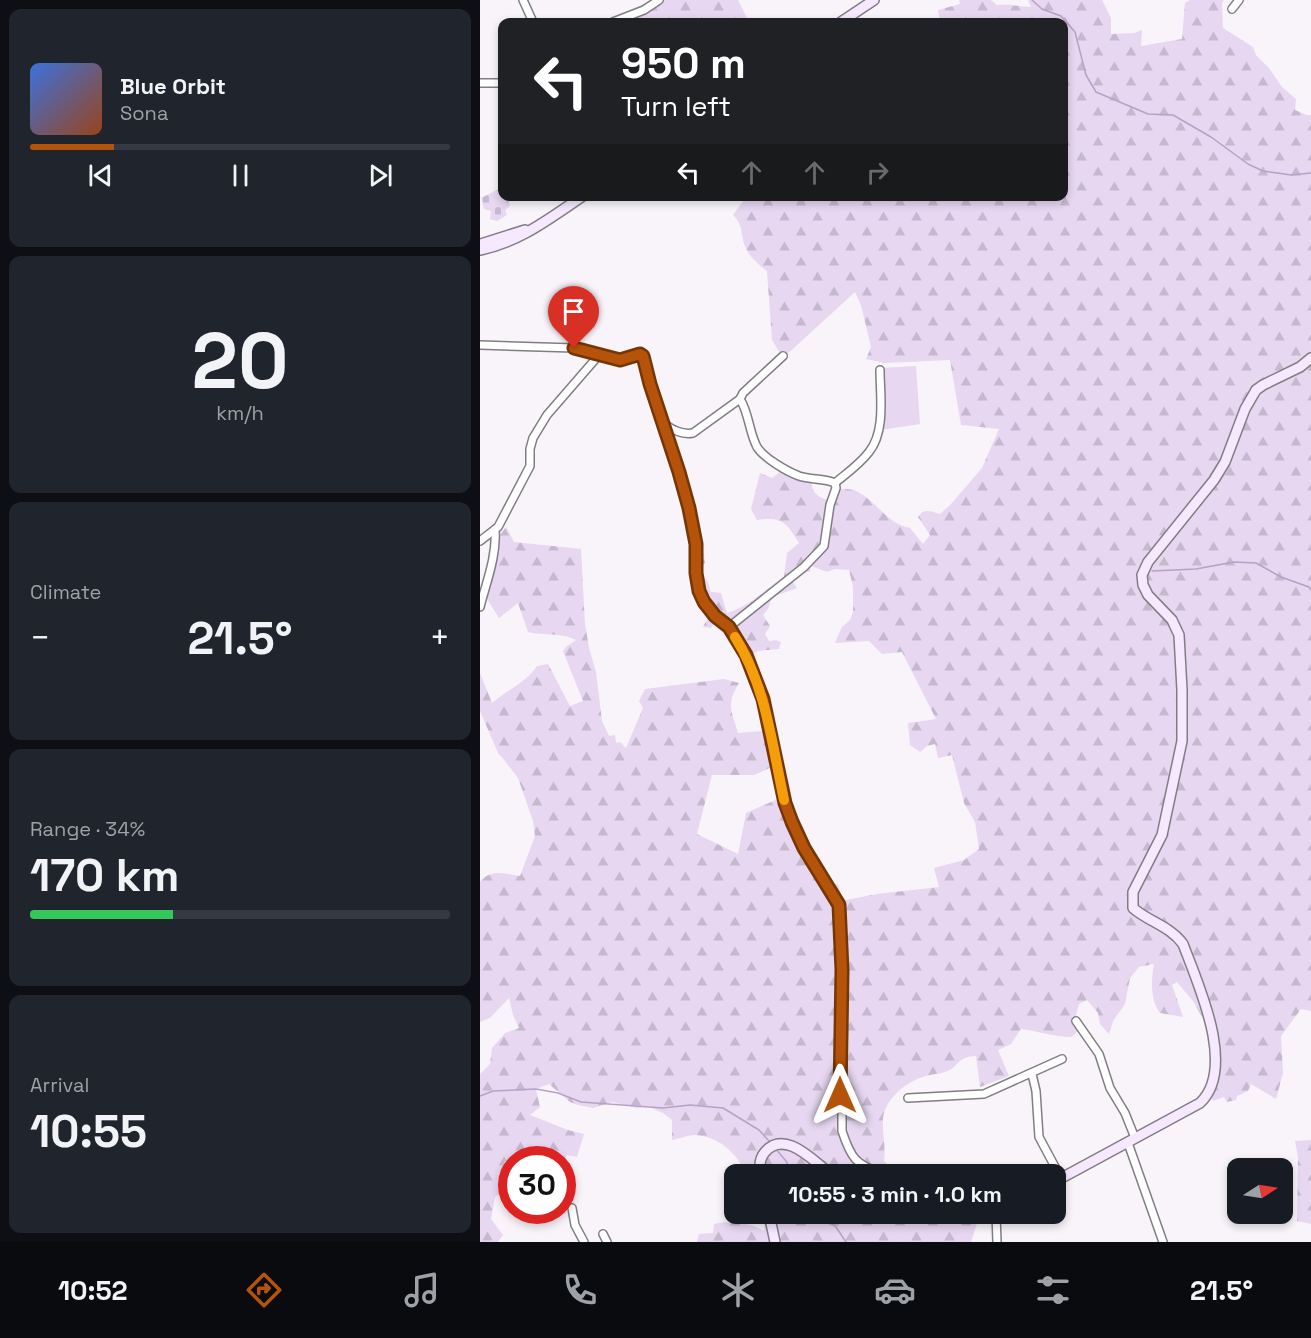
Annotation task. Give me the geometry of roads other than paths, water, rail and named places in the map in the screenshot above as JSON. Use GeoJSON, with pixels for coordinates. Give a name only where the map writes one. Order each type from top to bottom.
{"type":"FeatureCollection","features":[{"type":"Feature","properties":{"kind":"street"},"geometry":{"type":"LineString","coordinates":[[523,0],[531,18]]}},
{"type":"Feature","properties":{"kind":"street"},"geometry":{"type":"LineString","coordinates":[[624,18],[644,10],[659,0]]}},
{"type":"Feature","properties":{"kind":"street"},"geometry":{"type":"LineString","coordinates":[[847,18],[874,0]]}},
{"type":"Feature","properties":{"kind":"street"},"geometry":{"type":"LineString","coordinates":[[1232,9],[1239,0]]}},
{"type":"Feature","properties":{"kind":"street"},"geometry":{"type":"LineString","coordinates":[[480,83],[498,83]]}},
{"type":"Feature","properties":{"kind":"street"},"geometry":{"type":"LineString","coordinates":[[480,250],[512,241],[576,201]]}},
{"type":"Feature","properties":{"kind":"street"},"geometry":{"type":"LineString","coordinates":[[480,245],[539,226]]}},
{"type":"Feature","properties":{"kind":"street"},"geometry":{"type":"LineString","coordinates":[[480,345],[574,348],[620,360],[640,354],[643,356],[689,508],[696,544],[696,573],[699,591],[715,616],[729,627],[746,655],[763,699],[785,803],[792,822],[804,848],[839,905],[842,970],[842,1131],[847,1147],[860,1164]]}},
{"type":"Feature","properties":{"kind":"street"},"geometry":{"type":"LineString","coordinates":[[480,541],[495,530],[531,466],[530,449],[533,438],[547,415],[599,356]]}},
{"type":"Feature","properties":{"kind":"street"},"geometry":{"type":"LineString","coordinates":[[663,423],[678,432],[693,433],[740,399],[743,393],[783,356]]}},
{"type":"Feature","properties":{"kind":"street"},"geometry":{"type":"LineString","coordinates":[[1066,1176],[1200,1103],[1208,1095],[1215,1077],[1212,1028],[1183,944],[1171,931],[1133,908],[1133,892],[1162,835],[1180,752],[1183,719],[1179,634],[1172,620],[1148,595],[1143,585],[1143,576],[1148,562],[1214,480],[1225,462],[1245,410],[1256,390],[1263,384],[1300,368],[1311,358]]}},
{"type":"Feature","properties":{"kind":"street"},"geometry":{"type":"LineString","coordinates":[[835,483],[870,452],[876,441],[879,428],[880,370]]}},
{"type":"Feature","properties":{"kind":"street"},"geometry":{"type":"LineString","coordinates":[[740,399],[757,446],[762,453],[798,476],[829,480],[835,483]]}},
{"type":"Feature","properties":{"kind":"street"},"geometry":{"type":"LineString","coordinates":[[729,627],[804,567],[824,546],[830,505],[836,488],[835,483]]}},
{"type":"Feature","properties":{"kind":"street"},"geometry":{"type":"LineString","coordinates":[[480,608],[493,558],[495,530]]}},
{"type":"Feature","properties":{"kind":"street"},"geometry":{"type":"LineString","coordinates":[[1076,1021],[1099,1054],[1110,1088],[1125,1113],[1163,1242]]}},
{"type":"Feature","properties":{"kind":"street"},"geometry":{"type":"LineString","coordinates":[[908,1098],[984,1094],[1062,1059]]}},
{"type":"Feature","properties":{"kind":"street"},"geometry":{"type":"LineString","coordinates":[[1032,1074],[1036,1091],[1039,1137],[1052,1164]]}},
{"type":"Feature","properties":{"kind":"street"},"geometry":{"type":"LineString","coordinates":[[760,1164],[760,1159],[769,1148],[777,1144],[784,1144],[798,1148],[818,1164]]}},
{"type":"Feature","properties":{"kind":"street"},"geometry":{"type":"LineString","coordinates":[[575,1224],[584,1242]]}},
{"type":"Feature","properties":{"kind":"street"},"geometry":{"type":"LineString","coordinates":[[771,1224],[775,1242]]}},
{"type":"Feature","properties":{"kind":"street"},"geometry":{"type":"LineString","coordinates":[[996,1224],[997,1242]]}},
{"type":"Feature","properties":{"kind":"street"},"geometry":{"type":"LineString","coordinates":[[603,1234],[607,1242]]}},
{"type":"Feature","properties":{"kind":"waterway"},"geometry":{"type":"LineString","coordinates":[[1032,0],[1042,9],[1063,18]]}},
{"type":"Feature","properties":{"kind":"waterway"},"geometry":{"type":"LineString","coordinates":[[1068,24],[1075,32],[1086,75],[1096,92],[1148,114],[1173,115],[1211,137],[1248,164],[1263,171],[1291,175],[1311,173]]}},
{"type":"Feature","properties":{"kind":"waterway"},"geometry":{"type":"LineString","coordinates":[[1152,571],[1196,569],[1234,562],[1256,563],[1281,577],[1309,587],[1311,590]]}},
{"type":"Feature","properties":{"kind":"waterway"},"geometry":{"type":"LineString","coordinates":[[480,1096],[493,1091],[536,1089],[558,1093],[581,1102],[663,1108],[690,1105],[723,1108],[759,1130],[770,1142]]}},
{"type":"Feature","properties":{"kind":"waterway"},"geometry":{"type":"LineString","coordinates":[[775,1148],[788,1164]]}},
{"type":"Feature","properties":{"kind":"waterway"},"geometry":{"type":"LineString","coordinates":[[832,1224],[846,1242]]}}]}
